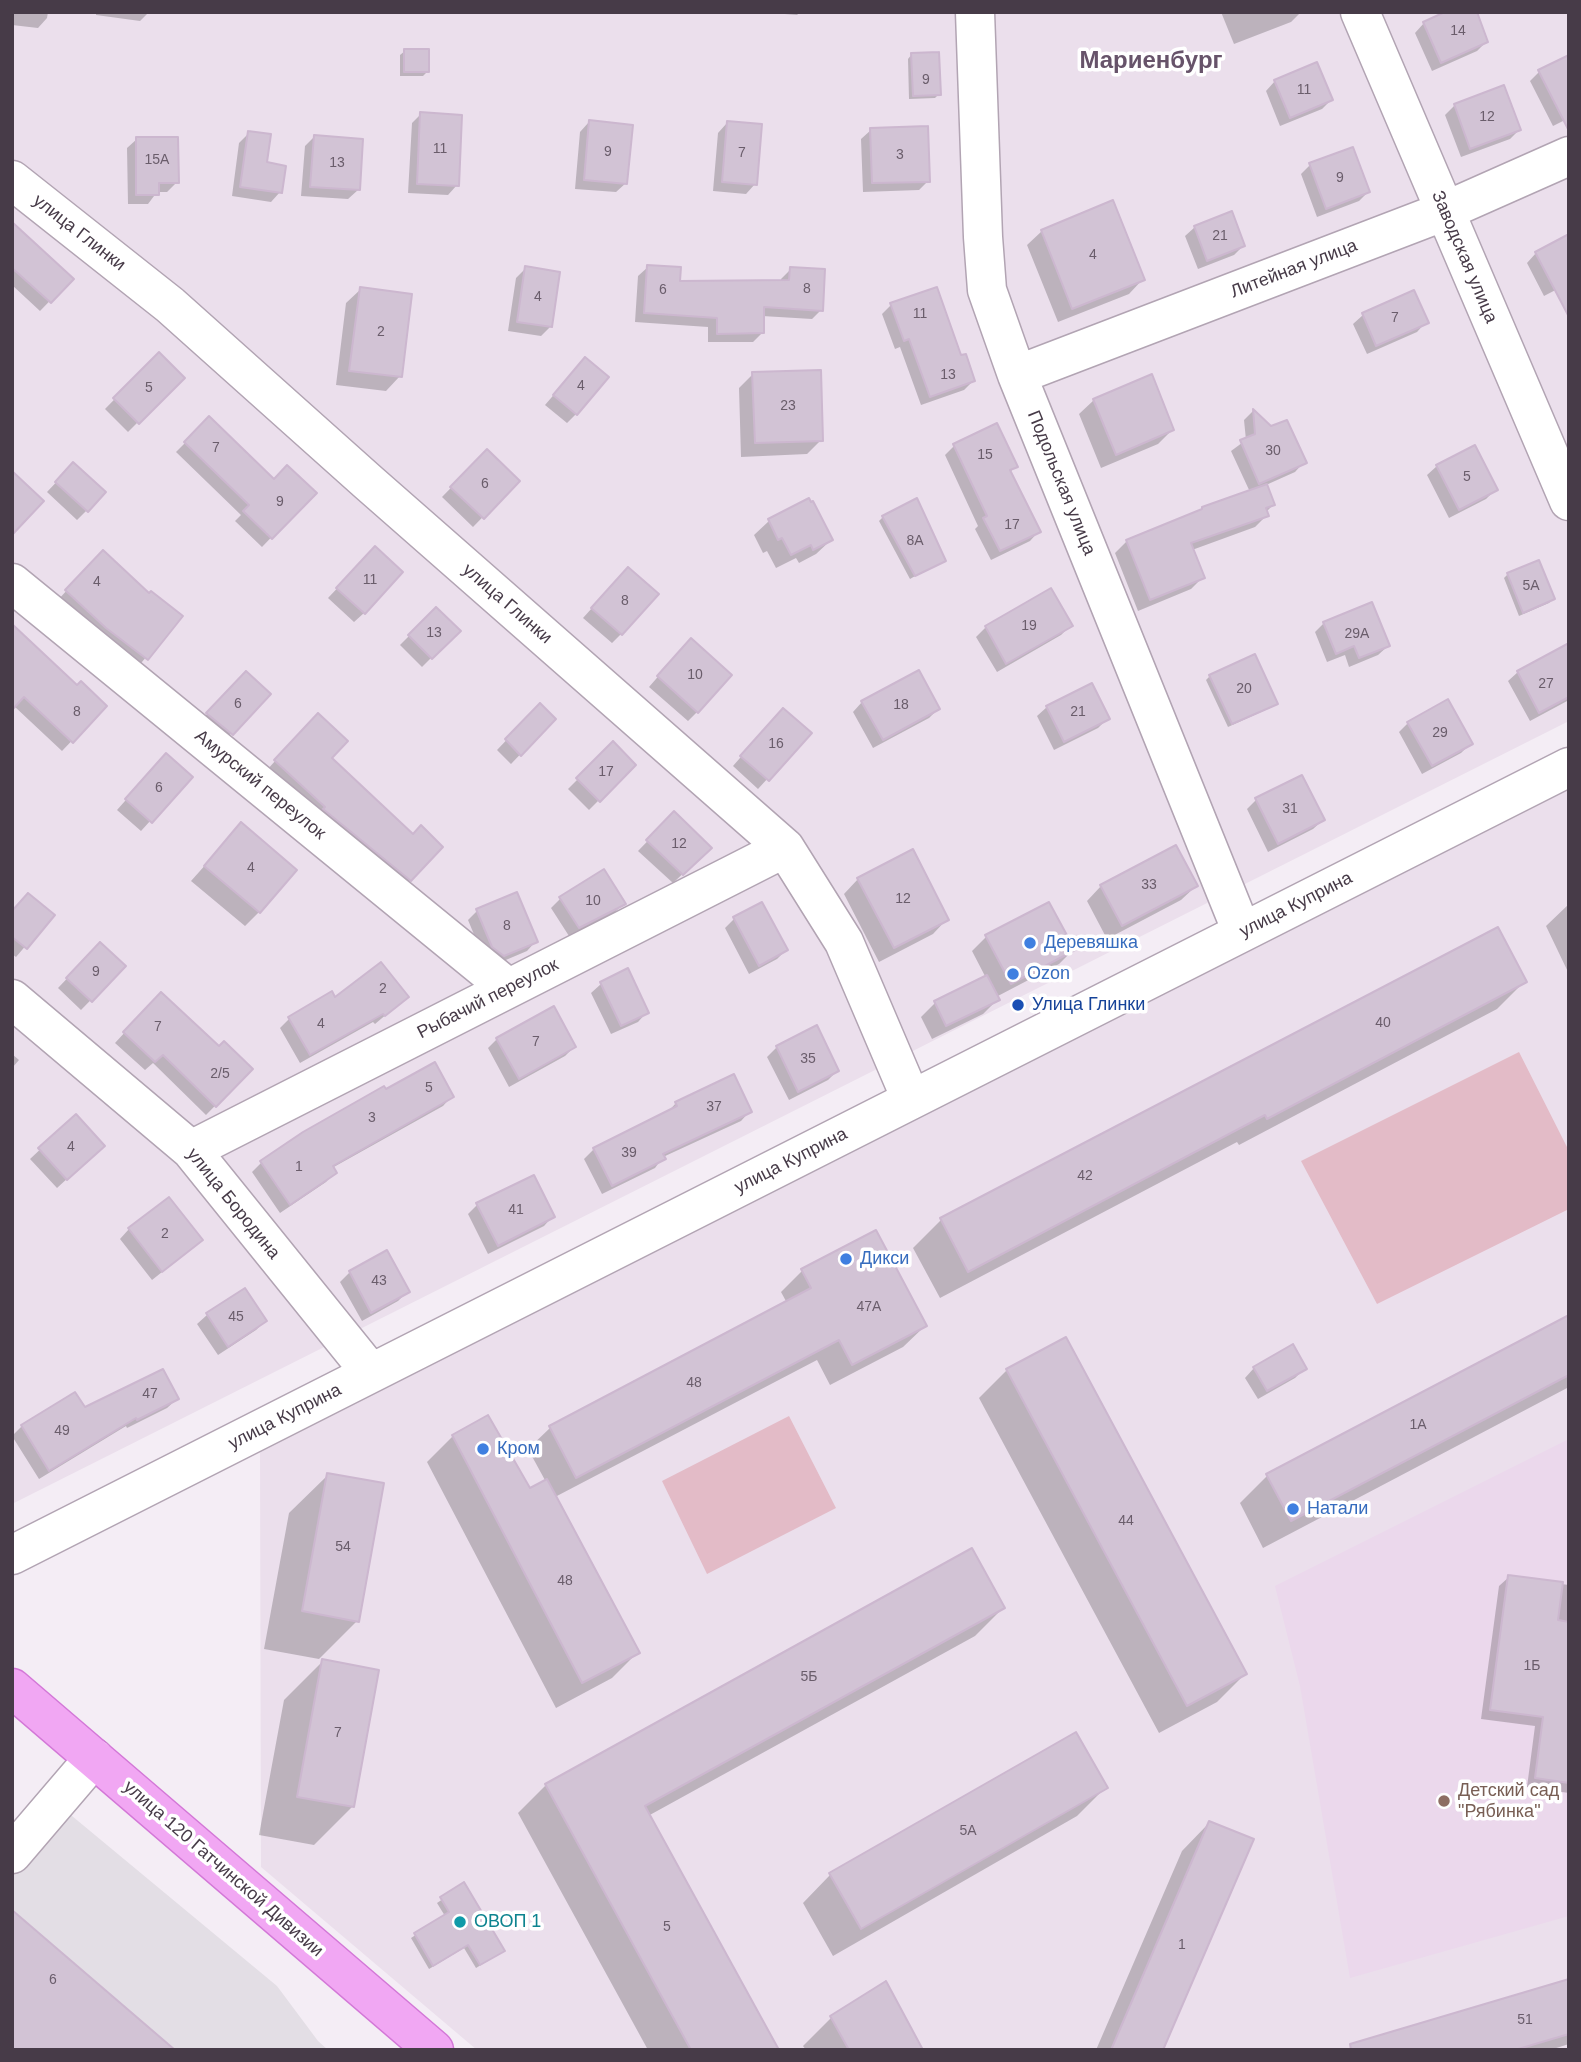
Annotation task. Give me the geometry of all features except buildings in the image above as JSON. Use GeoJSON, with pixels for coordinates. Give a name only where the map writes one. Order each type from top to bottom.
{"type":"FeatureCollection","features":[{"type":"Feature","properties":{"kind":"main road","name":"улица 120 Гатчинской Дивизии"},"geometry":{"type":"LineString","coordinates":[[12,1688],[434,2050]]}},
{"type":"Feature","properties":{"kind":"street","name":"Подольская улица"},"geometry":{"type":"LineString","coordinates":[[975,12],[982,237],[987,290],[1017,375],[1242,932]]}},
{"type":"Feature","properties":{"kind":"street","name":"Заводская улица"},"geometry":{"type":"LineString","coordinates":[[1360,12],[1569,501]]}},
{"type":"Feature","properties":{"kind":"street","name":"Литейная улица"},"geometry":{"type":"LineString","coordinates":[[1017,375],[1445,211],[1569,156]]}},
{"type":"Feature","properties":{"kind":"street","name":"улица Глинки"},"geometry":{"type":"LineString","coordinates":[[12,180],[170,305],[785,848],[844,942],[911,1099]]}},
{"type":"Feature","properties":{"kind":"street","name":"Амурский переулок"},"geometry":{"type":"LineString","coordinates":[[12,583],[508,988]]}},
{"type":"Feature","properties":{"kind":"street","name":"улица Куприна"},"geometry":{"type":"LineString","coordinates":[[12,1555],[1569,767]]}},
{"type":"Feature","properties":{"kind":"street","name":"Рыбачий переулок"},"geometry":{"type":"LineString","coordinates":[[191,1150],[785,848]]}},
{"type":"Feature","properties":{"kind":"street","name":"улица Бородина"},"geometry":{"type":"LineString","coordinates":[[12,999],[191,1150],[371,1373]]}},
{"type":"Feature","properties":{"kind":"street"},"geometry":{"type":"LineString","coordinates":[[12,1854],[94,1758]]}},
{"type":"Feature","properties":{"kind":"shaded area"},"geometry":{"type":"Polygon","coordinates":[[[12,12],[1569,12],[1569,721],[12,1504],[12,12]]]}},
{"type":"Feature","properties":{"kind":"shaded area"},"geometry":{"type":"Polygon","coordinates":[[[1569,781],[1569,2050],[477,2050],[261,1867],[260,1450],[1569,781]]]}},
{"type":"Feature","properties":{"kind":"shaded area"},"geometry":{"type":"Polygon","coordinates":[[[1519,1052],[1569,1151],[1569,1209],[1377,1304],[1301,1161],[1519,1052]]]}},
{"type":"Feature","properties":{"kind":"shaded area"},"geometry":{"type":"Polygon","coordinates":[[[789,1416],[836,1508],[707,1574],[662,1481],[789,1416]]]}},
{"type":"Feature","properties":{"kind":"shaded area","name":"Детский сад \"Рябинка\""},"geometry":{"type":"Polygon","coordinates":[[[1569,1439],[1569,1916],[1350,1978],[1300,1686],[1275,1586],[1569,1439]]]}},
{"type":"Feature","properties":{"kind":"shaded area"},"geometry":{"type":"Polygon","coordinates":[[[66,1811],[277,1986],[318,2041],[328,2050],[12,2050],[12,1873],[66,1811]]]}},
{"type":"Feature","properties":{"kind":"place","name":"Деревяшка"},"geometry":{"type":"Point","coordinates":[1030,943]}},
{"type":"Feature","properties":{"kind":"place","name":"Ozon"},"geometry":{"type":"Point","coordinates":[1013,974]}},
{"type":"Feature","properties":{"kind":"place","name":"Улица Глинки"},"geometry":{"type":"Point","coordinates":[1018,1005]}},
{"type":"Feature","properties":{"kind":"place","name":"Дикси"},"geometry":{"type":"Point","coordinates":[846,1259]}},
{"type":"Feature","properties":{"kind":"place","name":"Кром"},"geometry":{"type":"Point","coordinates":[483,1449]}},
{"type":"Feature","properties":{"kind":"place","name":"Натали"},"geometry":{"type":"Point","coordinates":[1293,1509]}},
{"type":"Feature","properties":{"kind":"place","name":"Детский сад \"Рябинка\""},"geometry":{"type":"Point","coordinates":[1444,1801]}},
{"type":"Feature","properties":{"kind":"place","name":"ОВОП 1"},"geometry":{"type":"Point","coordinates":[460,1922]}},
{"type":"Feature","properties":{"kind":"district","name":"Мариенбург"},"geometry":{"type":"Point","coordinates":[1151,61]}}]}
